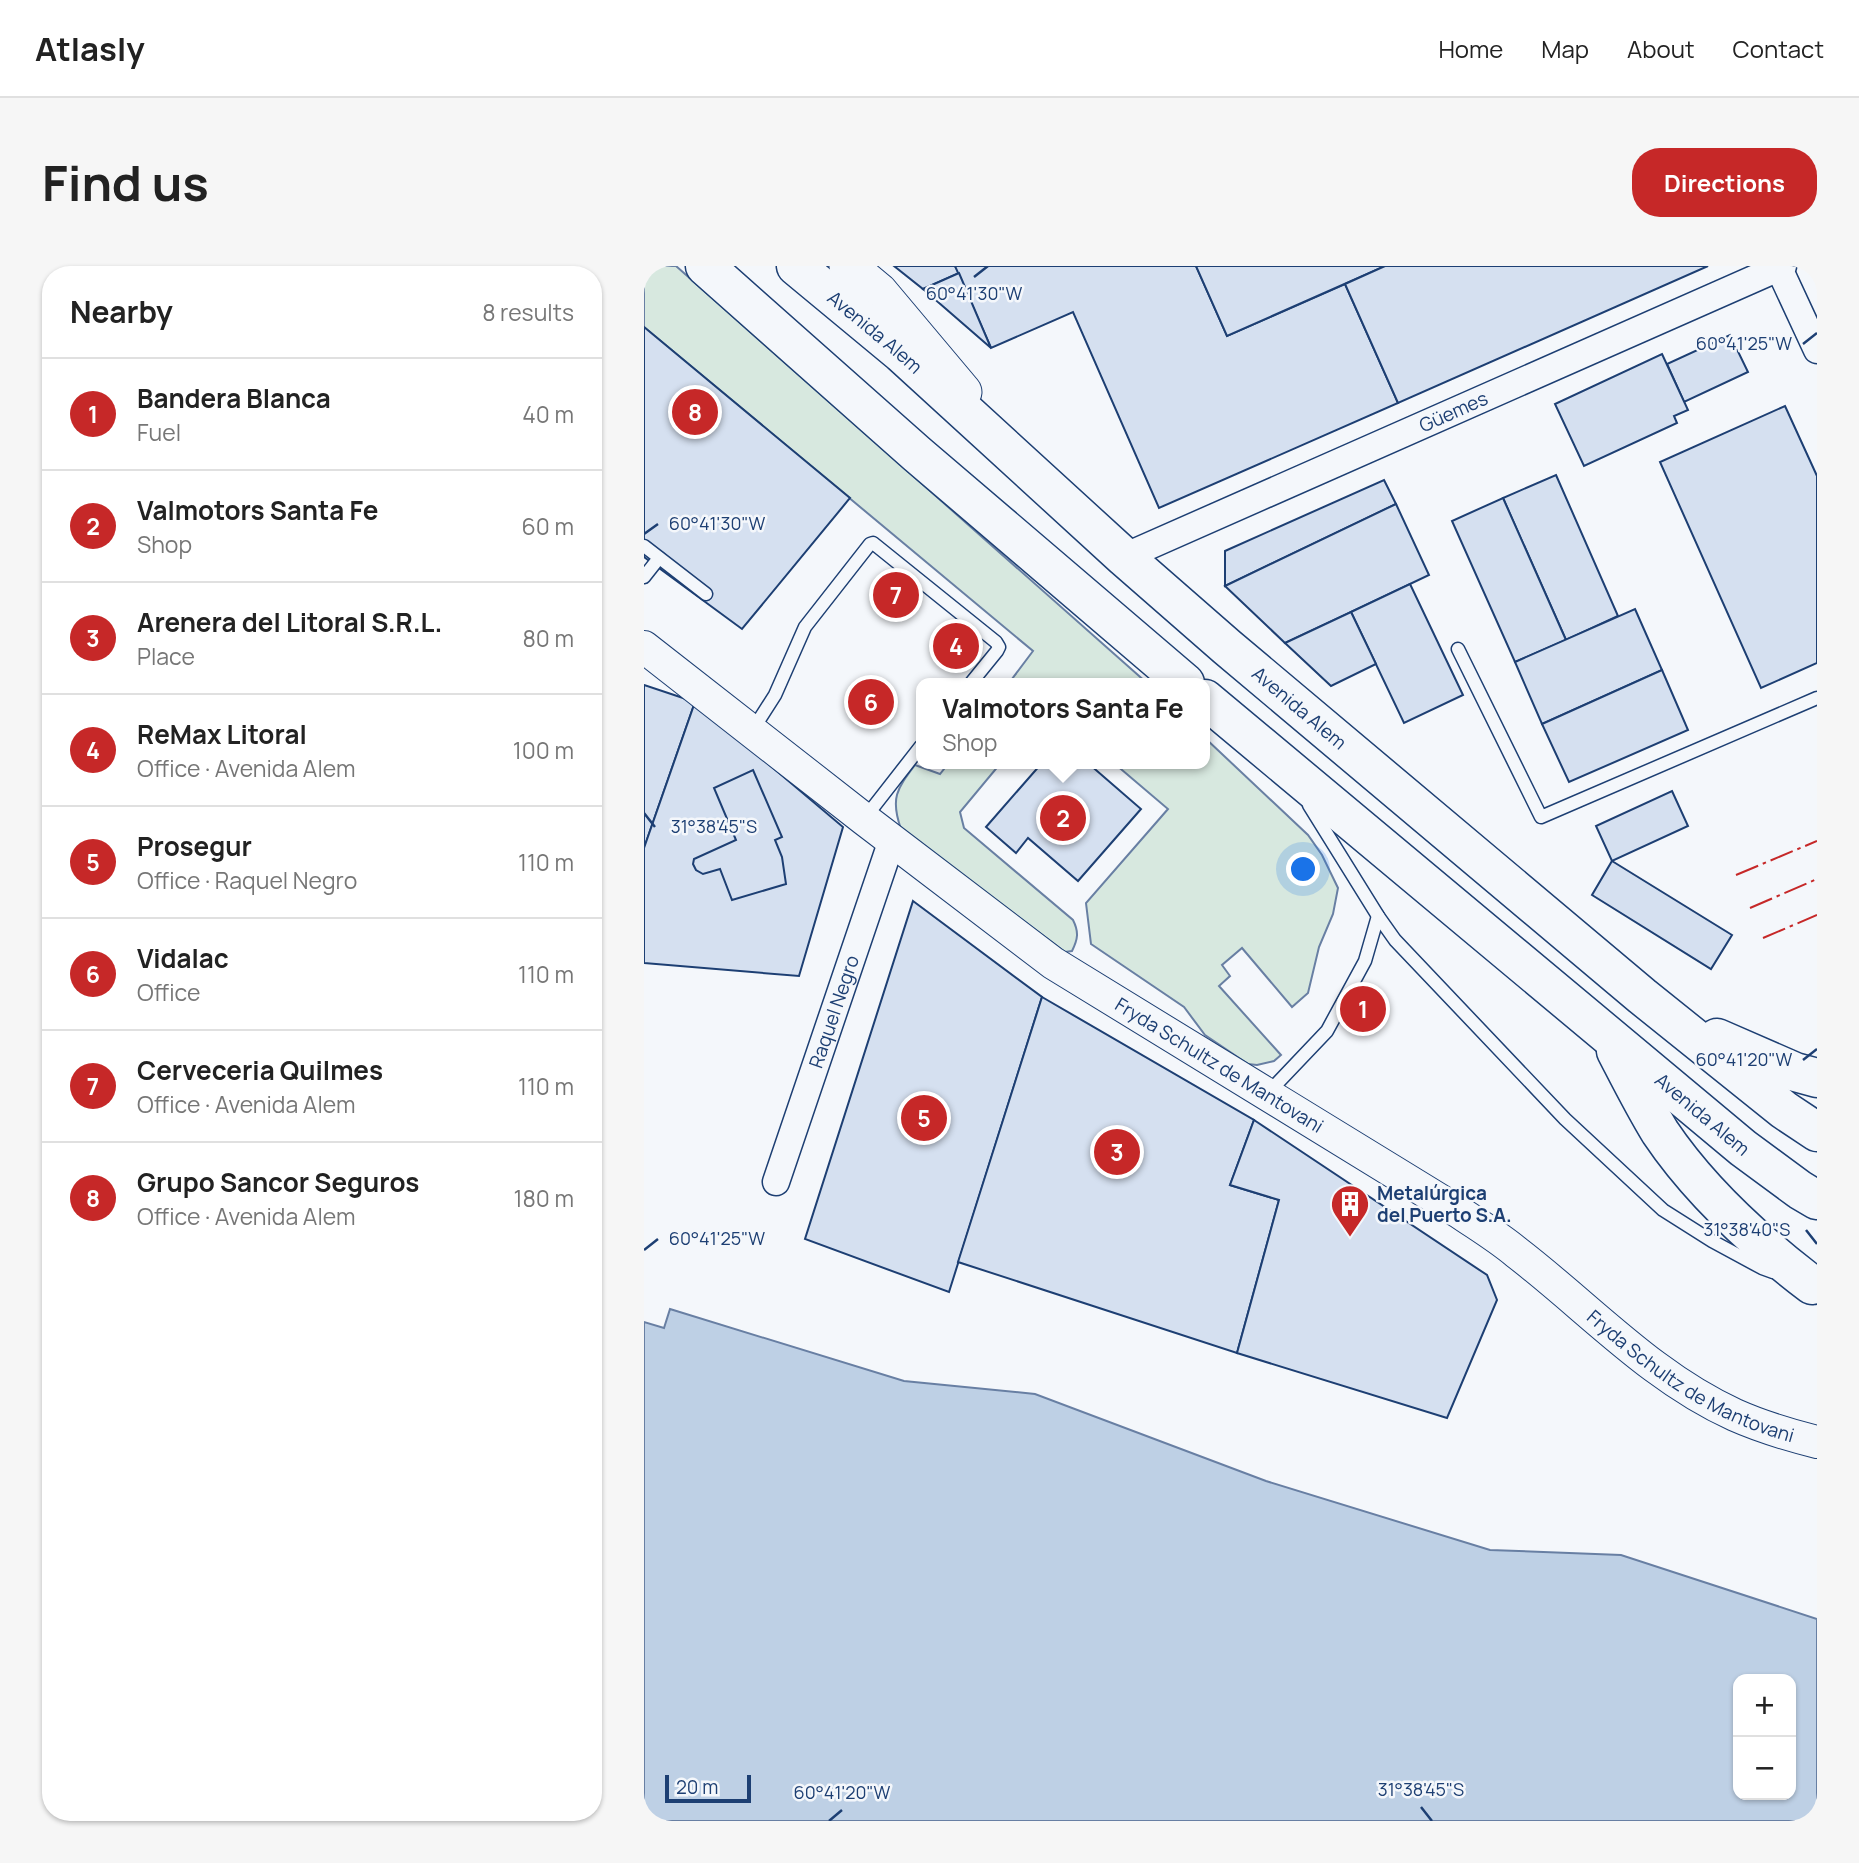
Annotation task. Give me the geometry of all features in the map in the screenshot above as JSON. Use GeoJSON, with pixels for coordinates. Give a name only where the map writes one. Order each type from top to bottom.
{"type":"FeatureCollection","features":[{"type":"Feature","properties":{"kind":"highway"},"geometry":{"type":"LineString","coordinates":[[705,266],[917,454],[1179,678]]}},
{"type":"Feature","properties":{"kind":"highway","name":"Avenida Alem"},"geometry":{"type":"LineString","coordinates":[[796,266],[901,353],[1124,557],[1227,647],[1642,996],[1784,1110],[1817,1132]]}},
{"type":"Feature","properties":{"kind":"highway","name":"Avenida Alem"},"geometry":{"type":"LineString","coordinates":[[1210,703],[1743,1148],[1800,1190],[1817,1199]]}},
{"type":"Feature","properties":{"kind":"highway"},"geometry":{"type":"LineString","coordinates":[[1642,996],[1732,1046],[1795,1072],[1817,1078]]}},
{"type":"Feature","properties":{"kind":"highway"},"geometry":{"type":"LineString","coordinates":[[1605,1031],[1661,1132],[1704,1186],[1771,1254],[1815,1287]]}},
{"type":"Feature","properties":{"kind":"main road"},"geometry":{"type":"LineString","coordinates":[[848,266],[879,292],[1029,471]]}},
{"type":"Feature","properties":{"kind":"street"},"geometry":{"type":"LineString","coordinates":[[1780,267],[1817,350]]}},
{"type":"Feature","properties":{"kind":"street","name":"Güemes"},"geometry":{"type":"LineString","coordinates":[[1124,557],[1780,267]]}},
{"type":"Feature","properties":{"kind":"street","name":"Fryda Schultz de Mantovani"},"geometry":{"type":"LineString","coordinates":[[644,647],[1053,963],[1408,1179],[1516,1251],[1611,1333],[1688,1389],[1735,1415],[1817,1442]]}},
{"type":"Feature","properties":{"kind":"street","name":"Raquel Negro"},"geometry":{"type":"LineString","coordinates":[[776,1182],[892,841]]}},
{"type":"Feature","properties":{"kind":"lane"},"geometry":{"type":"LineString","coordinates":[[751,731],[775,695],[805,627],[873,543],[996,642],[999,647],[997,651],[975,678]]}},
{"type":"Feature","properties":{"kind":"lane"},"geometry":{"type":"LineString","coordinates":[[644,546],[706,594]]}},
{"type":"Feature","properties":{"kind":"lane"},"geometry":{"type":"LineString","coordinates":[[644,577],[659,558]]}},
{"type":"Feature","properties":{"kind":"lane"},"geometry":{"type":"LineString","coordinates":[[1458,649],[1541,817],[1817,698]]}},
{"type":"Feature","properties":{"kind":"lane"},"geometry":{"type":"LineString","coordinates":[[864,819],[916,752]]}},
{"type":"Feature","properties":{"kind":"lane"},"geometry":{"type":"LineString","coordinates":[[1287,768],[1395,940],[1565,1119],[1663,1210],[1762,1268],[1815,1287]]}},
{"type":"Feature","properties":{"kind":"lane"},"geometry":{"type":"LineString","coordinates":[[1267,1094],[1327,1031],[1365,961],[1378,916]]}},
{"type":"Feature","properties":{"kind":"shaded area"},"geometry":{"type":"Polygon","coordinates":[[[644,266],[676,266],[1141,678],[1013,678],[1033,651],[644,327],[644,266]]]}},
{"type":"Feature","properties":{"kind":"shaded area"},"geometry":{"type":"Polygon","coordinates":[[[1210,743],[1308,835],[1322,855],[1338,888],[1333,914],[1319,947],[1308,993],[1292,1007],[1242,948],[1222,965],[1230,976],[1219,986],[1281,1055],[1274,1061],[1248,1064],[1205,1035],[1184,1007],[1091,944],[1086,903],[1168,809],[1121,769],[1210,769],[1210,743]]]}},
{"type":"Feature","properties":{"kind":"shaded area"},"geometry":{"type":"Polygon","coordinates":[[[915,765],[916,769],[940,774],[944,769],[996,769],[960,812],[964,828],[1073,920],[1077,936],[1072,951],[1065,952],[901,829],[896,809],[897,794],[909,773],[915,765]]]}},
{"type":"Feature","properties":{"kind":"water"},"geometry":{"type":"Polygon","coordinates":[[[670,1309],[904,1381],[1035,1394],[1266,1481],[1490,1550],[1621,1555],[1817,1619],[1817,1821],[644,1821],[644,1322],[664,1328],[670,1309]]]}},
{"type":"Feature","properties":{"kind":"building"},"geometry":{"type":"Polygon","coordinates":[[[894,266],[955,266],[959,273],[923,289],[894,266]]]}},
{"type":"Feature","properties":{"kind":"building"},"geometry":{"type":"Polygon","coordinates":[[[955,266],[1196,266],[1227,336],[1345,284],[1398,403],[1159,508],[1073,312],[991,348],[955,266]]]}},
{"type":"Feature","properties":{"kind":"building"},"geometry":{"type":"Polygon","coordinates":[[[1196,266],[1385,266],[1227,336],[1196,266]]]}},
{"type":"Feature","properties":{"kind":"building"},"geometry":{"type":"Polygon","coordinates":[[[1385,266],[1708,266],[1398,403],[1345,284],[1385,266]]]}},
{"type":"Feature","properties":{"kind":"building"},"geometry":{"type":"Polygon","coordinates":[[[959,273],[991,348],[923,289],[959,273]]]}},
{"type":"Feature","properties":{"kind":"building"},"geometry":{"type":"Polygon","coordinates":[[[644,327],[850,498],[742,629],[644,557],[644,327]]]}},
{"type":"Feature","properties":{"kind":"building"},"geometry":{"type":"Polygon","coordinates":[[[1730,335],[1748,372],[1684,402],[1667,364],[1730,335]]]}},
{"type":"Feature","properties":{"kind":"building"},"geometry":{"type":"Polygon","coordinates":[[[1662,354],[1688,410],[1674,416],[1677,423],[1584,466],[1555,404],[1662,354]]]}},
{"type":"Feature","properties":{"kind":"building"},"geometry":{"type":"Polygon","coordinates":[[[1785,406],[1817,476],[1817,663],[1761,688],[1660,462],[1785,406]]]}},
{"type":"Feature","properties":{"kind":"building"},"geometry":{"type":"Polygon","coordinates":[[[1556,475],[1618,616],[1566,640],[1503,498],[1556,475]]]}},
{"type":"Feature","properties":{"kind":"building"},"geometry":{"type":"Polygon","coordinates":[[[1384,480],[1396,504],[1225,586],[1225,551],[1384,480]]]}},
{"type":"Feature","properties":{"kind":"building"},"geometry":{"type":"Polygon","coordinates":[[[1503,498],[1566,640],[1515,662],[1452,521],[1503,498]]]}},
{"type":"Feature","properties":{"kind":"building"},"geometry":{"type":"Polygon","coordinates":[[[1396,504],[1429,575],[1285,643],[1225,586],[1396,504]]]}},
{"type":"Feature","properties":{"kind":"building"},"geometry":{"type":"Polygon","coordinates":[[[1410,584],[1463,695],[1404,723],[1351,612],[1410,584]]]}},
{"type":"Feature","properties":{"kind":"building"},"geometry":{"type":"Polygon","coordinates":[[[1635,609],[1662,670],[1542,724],[1515,662],[1635,609]]]}},
{"type":"Feature","properties":{"kind":"building"},"geometry":{"type":"Polygon","coordinates":[[[1351,612],[1376,664],[1331,686],[1285,643],[1351,612]]]}},
{"type":"Feature","properties":{"kind":"building"},"geometry":{"type":"Polygon","coordinates":[[[1662,670],[1688,730],[1569,782],[1542,724],[1662,670]]]}},
{"type":"Feature","properties":{"kind":"building"},"geometry":{"type":"Polygon","coordinates":[[[644,685],[695,702],[644,848],[644,685]]]}},
{"type":"Feature","properties":{"kind":"building"},"geometry":{"type":"Polygon","coordinates":[[[695,702],[843,827],[799,976],[644,963],[644,848],[695,702]]]}},
{"type":"Feature","properties":{"kind":"building"},"geometry":{"type":"Polygon","coordinates":[[[1037,769],[1095,769],[1141,809],[1078,881],[1028,838],[1016,853],[986,827],[1037,769]]]}},
{"type":"Feature","properties":{"kind":"building"},"geometry":{"type":"Polygon","coordinates":[[[753,770],[782,837],[775,840],[782,857],[786,884],[732,900],[720,869],[703,874],[696,870],[693,864],[694,859],[736,840],[714,788],[753,770]]]}},
{"type":"Feature","properties":{"kind":"building"},"geometry":{"type":"Polygon","coordinates":[[[1672,791],[1688,826],[1612,861],[1596,826],[1672,791]]]}},
{"type":"Feature","properties":{"kind":"building"},"geometry":{"type":"Polygon","coordinates":[[[1612,861],[1732,935],[1711,969],[1592,895],[1612,861]]]}},
{"type":"Feature","properties":{"kind":"building"},"geometry":{"type":"Polygon","coordinates":[[[913,901],[1042,997],[949,1292],[805,1239],[913,901]]]}},
{"type":"Feature","properties":{"kind":"building"},"geometry":{"type":"Polygon","coordinates":[[[1042,997],[1254,1120],[1230,1185],[1279,1200],[1237,1353],[958,1262],[1042,997]]]}},
{"type":"Feature","properties":{"kind":"building","name":"Metalúrgica del Puerto S.A."},"geometry":{"type":"Polygon","coordinates":[[[1254,1120],[1487,1275],[1497,1300],[1447,1418],[1237,1353],[1279,1200],[1230,1185],[1254,1120]]]}},
{"type":"Feature","properties":{"kind":"power"},"geometry":{"type":"LineString","coordinates":[[1736,875],[1817,841]]}},
{"type":"Feature","properties":{"kind":"power"},"geometry":{"type":"LineString","coordinates":[[1750,908],[1817,879]]}},
{"type":"Feature","properties":{"kind":"power"},"geometry":{"type":"LineString","coordinates":[[1763,938],[1817,915]]}},
{"type":"Feature","properties":{"kind":"place","name":"Grupo Sancor Seguros"},"geometry":{"type":"Point","coordinates":[695,412]}},
{"type":"Feature","properties":{"kind":"place","name":"Cerveceria Quilmes"},"geometry":{"type":"Point","coordinates":[896,595]}},
{"type":"Feature","properties":{"kind":"place","name":"ReMax Litoral"},"geometry":{"type":"Point","coordinates":[956,646]}},
{"type":"Feature","properties":{"kind":"place","name":"Vidalac"},"geometry":{"type":"Point","coordinates":[871,702]}},
{"type":"Feature","properties":{"kind":"place","name":"Valmotors Santa Fe"},"geometry":{"type":"Point","coordinates":[1063,818]}},
{"type":"Feature","properties":{"kind":"place","name":"Bandera Blanca"},"geometry":{"type":"Point","coordinates":[1363,1009]}},
{"type":"Feature","properties":{"kind":"place","name":"Prosegur"},"geometry":{"type":"Point","coordinates":[924,1118]}},
{"type":"Feature","properties":{"kind":"place","name":"Arenera del Litoral S.R.L."},"geometry":{"type":"Point","coordinates":[1117,1152]}},
{"type":"Feature","properties":{"kind":"place","name":"Metalúrgica del Puerto S.A."},"geometry":{"type":"Point","coordinates":[1350,1238]}}]}
